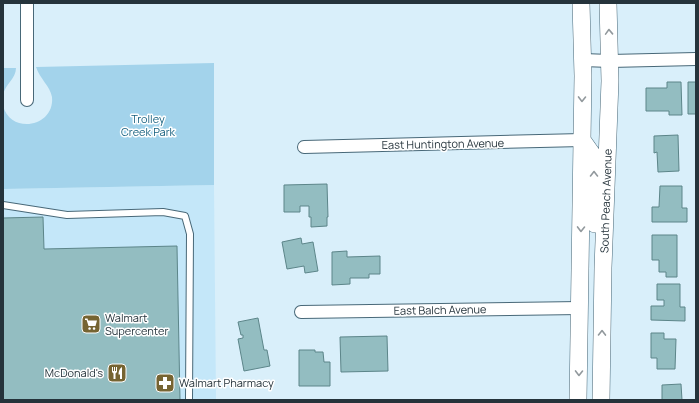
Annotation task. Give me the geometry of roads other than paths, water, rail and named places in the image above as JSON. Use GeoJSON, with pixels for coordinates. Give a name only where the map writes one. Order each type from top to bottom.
{"type":"FeatureCollection","features":[{"type":"Feature","properties":{"kind":"main road"},"geometry":{"type":"LineString","coordinates":[[578,400],[583,60],[581,3]]}},
{"type":"Feature","properties":{"kind":"main road","name":"South Peach Avenue"},"geometry":{"type":"LineString","coordinates":[[601,400],[603,268],[610,81],[608,3]]}},
{"type":"Feature","properties":{"kind":"main road"},"geometry":{"type":"LineString","coordinates":[[582,140],[594,158],[594,215],[603,268]]}},
{"type":"Feature","properties":{"kind":"main road"},"geometry":{"type":"LineString","coordinates":[[580,308],[590,320],[590,400]]}},
{"type":"Feature","properties":{"kind":"street"},"geometry":{"type":"LineString","coordinates":[[27,3],[27,100]]}},
{"type":"Feature","properties":{"kind":"street"},"geometry":{"type":"LineString","coordinates":[[583,60],[610,62],[696,59]]}},
{"type":"Feature","properties":{"kind":"street","name":"East Huntington Avenue"},"geometry":{"type":"LineString","coordinates":[[304,147],[582,140]]}},
{"type":"Feature","properties":{"kind":"street","name":"East Balch Avenue"},"geometry":{"type":"LineString","coordinates":[[301,312],[580,308]]}},
{"type":"Feature","properties":{"kind":"lane"},"geometry":{"type":"LineString","coordinates":[[3,205],[67,215],[163,212],[185,216],[190,234],[189,400]]}},
{"type":"Feature","properties":{"kind":"place","name":"Walmart Supercenter"},"geometry":{"type":"Point","coordinates":[91,324]}},
{"type":"Feature","properties":{"kind":"place","name":"McDonald's"},"geometry":{"type":"Point","coordinates":[117,373]}},
{"type":"Feature","properties":{"kind":"place","name":"Walmart Pharmacy"},"geometry":{"type":"Point","coordinates":[165,383]}},
{"type":"Feature","properties":{"kind":"park label","name":"Trolley Creek Park"},"geometry":{"type":"Point","coordinates":[148,125]}}]}
